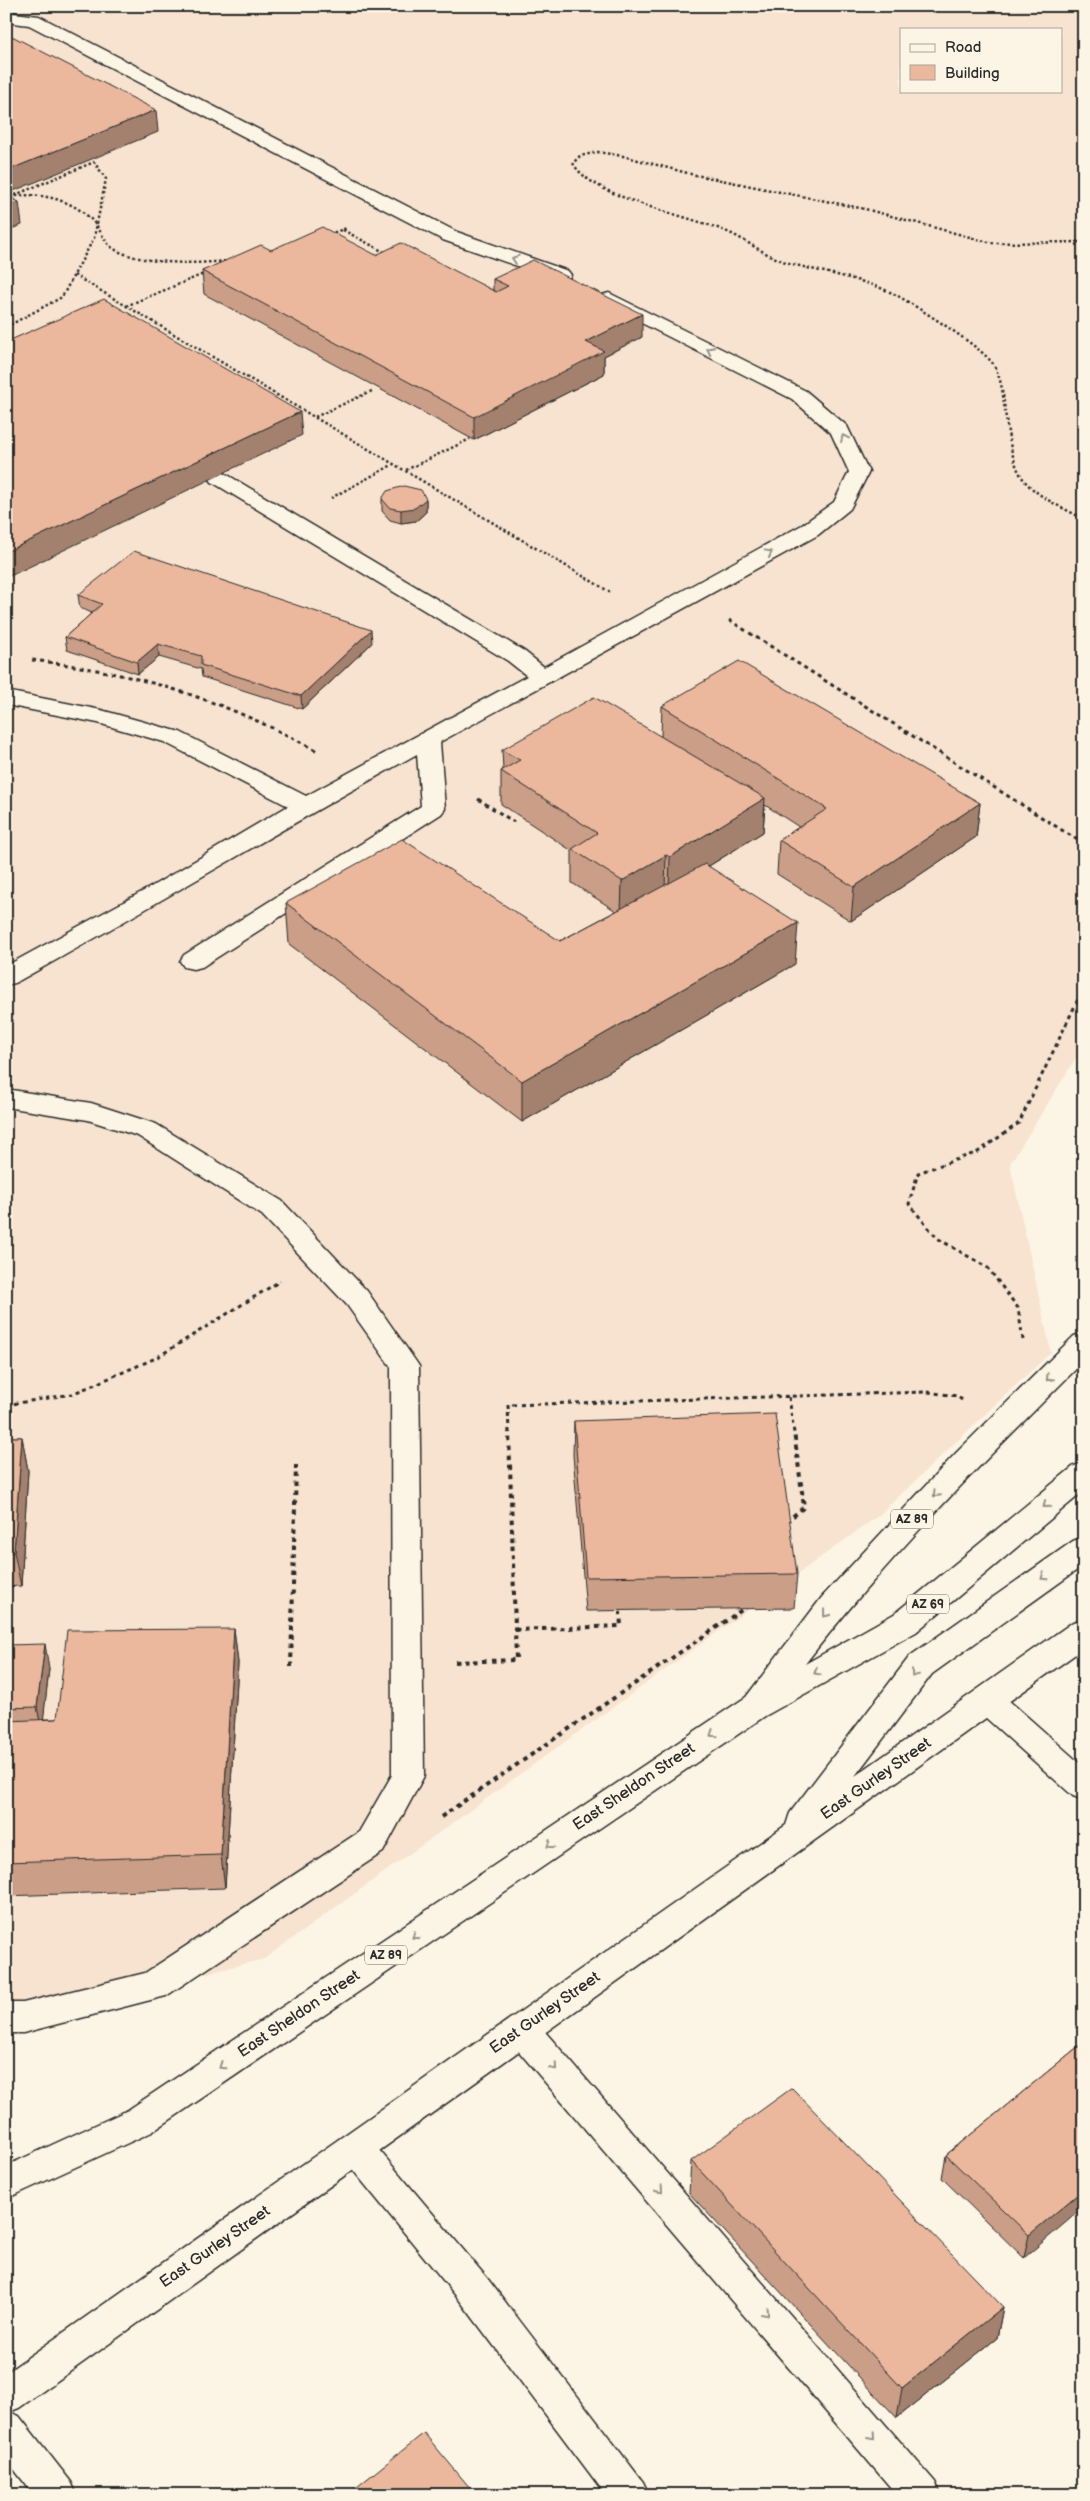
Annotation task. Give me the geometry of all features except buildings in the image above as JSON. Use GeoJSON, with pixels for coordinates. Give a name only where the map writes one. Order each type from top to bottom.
{"type":"FeatureCollection","features":[{"type":"Feature","properties":{"kind":"main road"},"geometry":{"type":"LineString","coordinates":[[6,17],[32,20],[450,236],[577,282]]}},
{"type":"Feature","properties":{"kind":"main road"},"geometry":{"type":"LineString","coordinates":[[6,977],[158,893],[306,806],[727,577],[810,530],[843,504],[859,472],[840,430],[799,395],[595,292]]}},
{"type":"Feature","properties":{"kind":"main road"},"geometry":{"type":"LineString","coordinates":[[220,478],[516,656],[543,677]]}},
{"type":"Feature","properties":{"kind":"main road"},"geometry":{"type":"LineString","coordinates":[[6,698],[101,717],[172,737],[306,806]]}},
{"type":"Feature","properties":{"kind":"main road"},"geometry":{"type":"LineString","coordinates":[[193,961],[433,808],[428,740]]}},
{"type":"Feature","properties":{"kind":"main road"},"geometry":{"type":"LineString","coordinates":[[6,1098],[91,1112],[147,1130],[272,1208],[357,1298],[405,1366],[408,1776],[371,1842],[154,1986],[23,2018],[6,2018]]}},
{"type":"Feature","properties":{"kind":"main road","name":"AZ 89"},"geometry":{"type":"LineString","coordinates":[[754,1707],[833,1604],[966,1461],[1084,1343]]}},
{"type":"Feature","properties":{"kind":"main road","name":"AZ 69"},"geometry":{"type":"LineString","coordinates":[[754,1707],[905,1623],[1084,1474]]}},
{"type":"Feature","properties":{"kind":"main road"},"geometry":{"type":"LineString","coordinates":[[783,1845],[921,1665],[1084,1549]]}},
{"type":"Feature","properties":{"kind":"main road","name":"East Gurley Street"},"geometry":{"type":"LineString","coordinates":[[6,2395],[1084,1631]]}},
{"type":"Feature","properties":{"kind":"main road"},"geometry":{"type":"LineString","coordinates":[[987,1700],[1084,1788]]}},
{"type":"Feature","properties":{"kind":"main road","name":"East Sheldon Street"},"geometry":{"type":"LineString","coordinates":[[6,2183],[140,2121],[754,1707]]}},
{"type":"Feature","properties":{"kind":"main road"},"geometry":{"type":"LineString","coordinates":[[522,2030],[922,2495]]}},
{"type":"Feature","properties":{"kind":"main road"},"geometry":{"type":"LineString","coordinates":[[356,2148],[474,2290],[630,2495]]}},
{"type":"Feature","properties":{"kind":"main road"},"geometry":{"type":"LineString","coordinates":[[6,2429],[58,2495]]}},
{"type":"Feature","properties":{"kind":"path"},"geometry":{"type":"LineString","coordinates":[[1084,242],[992,242],[975,240],[865,209],[691,174],[623,156],[598,152],[580,156],[573,163],[579,174],[616,194],[732,234],[774,258],[859,280],[897,296],[954,332],[992,363],[1002,385],[1010,446],[1024,480],[1051,502],[1084,519]]}},
{"type":"Feature","properties":{"kind":"path"},"geometry":{"type":"LineString","coordinates":[[6,198],[94,162],[106,179],[94,238],[62,298],[6,327]]}},
{"type":"Feature","properties":{"kind":"path"},"geometry":{"type":"LineString","coordinates":[[13,195],[54,197],[80,210],[96,226],[101,238],[115,250],[150,260],[195,265],[232,262],[223,266]]}},
{"type":"Feature","properties":{"kind":"path"},"geometry":{"type":"LineString","coordinates":[[324,236],[347,228],[349,222]]}},
{"type":"Feature","properties":{"kind":"path"},"geometry":{"type":"LineString","coordinates":[[342,229],[389,254]]}},
{"type":"Feature","properties":{"kind":"path"},"geometry":{"type":"LineString","coordinates":[[126,306],[214,270]]}},
{"type":"Feature","properties":{"kind":"path"},"geometry":{"type":"LineString","coordinates":[[74,276],[654,617]]}},
{"type":"Feature","properties":{"kind":"path"},"geometry":{"type":"LineString","coordinates":[[6,333],[14,345]]}},
{"type":"Feature","properties":{"kind":"path"},"geometry":{"type":"LineString","coordinates":[[163,337],[172,333]]}},
{"type":"Feature","properties":{"kind":"path"},"geometry":{"type":"LineString","coordinates":[[227,373],[234,370]]}},
{"type":"Feature","properties":{"kind":"path"},"geometry":{"type":"LineString","coordinates":[[315,417],[374,390]]}},
{"type":"Feature","properties":{"kind":"path"},"geometry":{"type":"LineString","coordinates":[[405,470],[470,439]]}},
{"type":"Feature","properties":{"kind":"path"},"geometry":{"type":"LineString","coordinates":[[326,501],[394,464]]}},
{"type":"Feature","properties":{"kind":"path"},"geometry":{"type":"LineString","coordinates":[[691,596],[1084,844]]}},
{"type":"Feature","properties":{"kind":"path"},"geometry":{"type":"LineString","coordinates":[[474,790],[478,799],[514,822]]}},
{"type":"Feature","properties":{"kind":"path"},"geometry":{"type":"LineString","coordinates":[[1024,1345],[1018,1308],[988,1268],[937,1238],[909,1204],[918,1173],[978,1152],[1018,1123],[1082,991],[1084,982]]}},
{"type":"Feature","properties":{"kind":"path"},"geometry":{"type":"LineString","coordinates":[[6,1405],[72,1394],[156,1358],[287,1277]]}},
{"type":"Feature","properties":{"kind":"path"},"geometry":{"type":"LineString","coordinates":[[407,1664],[516,1660],[508,1405],[927,1392],[957,1396],[965,1401]]}},
{"type":"Feature","properties":{"kind":"path"},"geometry":{"type":"LineString","coordinates":[[779,1528],[804,1507],[789,1397]]}},
{"type":"Feature","properties":{"kind":"path"},"geometry":{"type":"LineString","coordinates":[[291,1667],[296,1466]]}},
{"type":"Feature","properties":{"kind":"path"},"geometry":{"type":"LineString","coordinates":[[438,1819],[748,1606]]}},
{"type":"Feature","properties":{"kind":"path"},"geometry":{"type":"LineString","coordinates":[[515,1630],[621,1626],[620,1612]]}},
{"type":"Feature","properties":{"kind":"shaded area"},"geometry":{"type":"Polygon","coordinates":[[[6,6],[1084,6],[1084,1045],[1010,1164],[1051,1352],[878,1516],[264,1959],[6,2024],[6,6]]]}}]}
